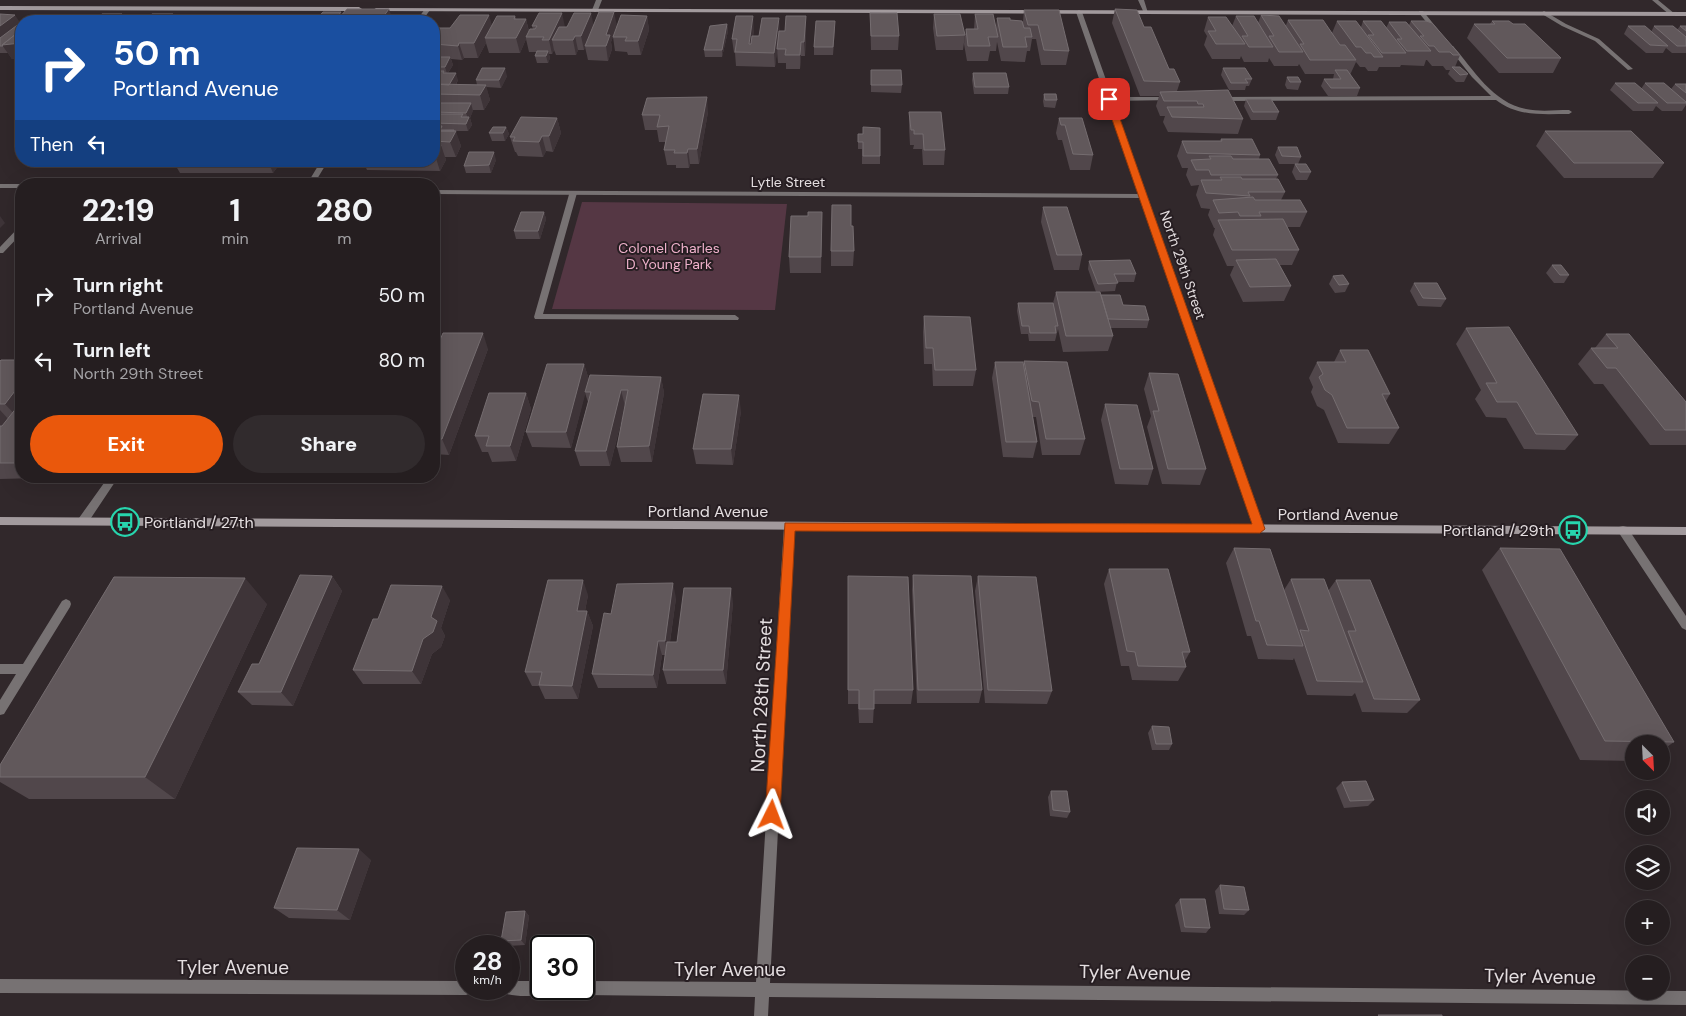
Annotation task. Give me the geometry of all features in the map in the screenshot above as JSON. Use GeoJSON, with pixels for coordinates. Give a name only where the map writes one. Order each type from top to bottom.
{"type":"FeatureCollection","features":[{"type":"Feature","properties":{"kind":"street"},"geometry":{"type":"LineString","coordinates":[[595,10],[599,0]]}},
{"type":"Feature","properties":{"kind":"street"},"geometry":{"type":"LineString","coordinates":[[1141,0],[1146,12]]}},
{"type":"Feature","properties":{"kind":"street"},"geometry":{"type":"LineString","coordinates":[[1655,0],[1672,14]]}},
{"type":"Feature","properties":{"kind":"street"},"geometry":{"type":"LineString","coordinates":[[0,8],[1686,14]]}},
{"type":"Feature","properties":{"kind":"street"},"geometry":{"type":"LineString","coordinates":[[423,15],[427,10]]}},
{"type":"Feature","properties":{"kind":"street","name":"North 29th Street"},"geometry":{"type":"LineString","coordinates":[[1079,12],[1260,529]]}},
{"type":"Feature","properties":{"kind":"street"},"geometry":{"type":"LineString","coordinates":[[1421,12],[1440,35]]}},
{"type":"Feature","properties":{"kind":"street"},"geometry":{"type":"LineString","coordinates":[[1544,13],[1564,25],[1597,40],[1630,69]]}},
{"type":"Feature","properties":{"kind":"street"},"geometry":{"type":"LineString","coordinates":[[1447,42],[1492,94],[1498,98],[1523,111],[1569,112]]}},
{"type":"Feature","properties":{"kind":"street"},"geometry":{"type":"LineString","coordinates":[[1209,99],[1498,98]]}},
{"type":"Feature","properties":{"kind":"street"},"geometry":{"type":"LineString","coordinates":[[1109,99],[1179,99]]}},
{"type":"Feature","properties":{"kind":"street"},"geometry":{"type":"LineString","coordinates":[[314,178],[321,167]]}},
{"type":"Feature","properties":{"kind":"street"},"geometry":{"type":"LineString","coordinates":[[0,186],[15,186]]}},
{"type":"Feature","properties":{"kind":"street","name":"Lytle Street"},"geometry":{"type":"LineString","coordinates":[[440,192],[1143,196]]}},
{"type":"Feature","properties":{"kind":"street"},"geometry":{"type":"LineString","coordinates":[[573,193],[538,317],[735,318]]}},
{"type":"Feature","properties":{"kind":"street"},"geometry":{"type":"LineString","coordinates":[[0,252],[15,236]]}},
{"type":"Feature","properties":{"kind":"street"},"geometry":{"type":"LineString","coordinates":[[83,521],[109,483]]}},
{"type":"Feature","properties":{"kind":"street","name":"Portland Avenue"},"geometry":{"type":"LineString","coordinates":[[0,521],[1686,531]]}},
{"type":"Feature","properties":{"kind":"street","name":"North 28th Street"},"geometry":{"type":"LineString","coordinates":[[761,1016],[789,526]]}},
{"type":"Feature","properties":{"kind":"street"},"geometry":{"type":"LineString","coordinates":[[1623,530],[1686,625]]}},
{"type":"Feature","properties":{"kind":"street"},"geometry":{"type":"LineString","coordinates":[[0,710],[66,604]]}},
{"type":"Feature","properties":{"kind":"street"},"geometry":{"type":"LineString","coordinates":[[0,669],[26,669]]}},
{"type":"Feature","properties":{"kind":"street","name":"Tyler Avenue"},"geometry":{"type":"LineString","coordinates":[[0,986],[455,988]]}},
{"type":"Feature","properties":{"kind":"street","name":"Tyler Avenue"},"geometry":{"type":"LineString","coordinates":[[595,988],[1686,998]]}},
{"type":"Feature","properties":{"kind":"green space","name":"Colonel Charles D. Young Park"},"geometry":{"type":"Polygon","coordinates":[[[582,202],[787,204],[775,310],[552,309],[582,202]]]}},
{"type":"Feature","properties":{"kind":"building"},"geometry":{"type":"Polygon","coordinates":[[[347,9],[389,9],[384,15],[342,15],[347,9]]]}},
{"type":"Feature","properties":{"kind":"building"},"geometry":{"type":"Polygon","coordinates":[[[1115,9],[1137,10],[1144,27],[1151,27],[1169,69],[1174,69],[1180,82],[1144,81],[1115,9]]]}},
{"type":"Feature","properties":{"kind":"building"},"geometry":{"type":"Polygon","coordinates":[[[1024,10],[1059,10],[1069,51],[1044,50],[1038,25],[1028,25],[1024,10]]]}},
{"type":"Feature","properties":{"kind":"building"},"geometry":{"type":"Polygon","coordinates":[[[323,12],[341,12],[339,15],[320,15],[323,12]]]}},
{"type":"Feature","properties":{"kind":"building"},"geometry":{"type":"Polygon","coordinates":[[[599,12],[614,12],[606,35],[610,35],[606,46],[585,46],[599,12]]]}},
{"type":"Feature","properties":{"kind":"building"},"geometry":{"type":"Polygon","coordinates":[[[539,13],[562,13],[549,40],[542,40],[544,37],[526,37],[530,29],[535,29],[537,26],[532,26],[539,13]]]}},
{"type":"Feature","properties":{"kind":"building"},"geometry":{"type":"Polygon","coordinates":[[[574,13],[591,13],[581,36],[575,36],[573,40],[552,40],[559,27],[567,27],[574,13]]]}},
{"type":"Feature","properties":{"kind":"building"},"geometry":{"type":"Polygon","coordinates":[[[870,13],[897,13],[899,36],[871,36],[870,13]]]}},
{"type":"Feature","properties":{"kind":"building"},"geometry":{"type":"Polygon","coordinates":[[[0,14],[15,15],[0,26],[0,14]]]}},
{"type":"Feature","properties":{"kind":"building"},"geometry":{"type":"Polygon","coordinates":[[[102,14],[122,14],[121,15],[101,15],[102,14]]]}},
{"type":"Feature","properties":{"kind":"building"},"geometry":{"type":"Polygon","coordinates":[[[152,14],[173,14],[172,15],[151,15],[152,14]]]}},
{"type":"Feature","properties":{"kind":"building"},"geometry":{"type":"Polygon","coordinates":[[[934,14],[960,14],[965,35],[937,36],[934,14]]]}},
{"type":"Feature","properties":{"kind":"building"},"geometry":{"type":"Polygon","coordinates":[[[975,14],[993,14],[998,37],[988,37],[990,46],[968,46],[966,29],[978,29],[975,14]]]}},
{"type":"Feature","properties":{"kind":"building"},"geometry":{"type":"Polygon","coordinates":[[[460,15],[489,15],[474,43],[459,43],[458,46],[440,44],[440,28],[450,28],[460,15]]]}},
{"type":"Feature","properties":{"kind":"building"},"geometry":{"type":"Polygon","coordinates":[[[621,15],[647,16],[638,41],[625,41],[627,37],[613,37],[621,15]]]}},
{"type":"Feature","properties":{"kind":"building"},"geometry":{"type":"Polygon","coordinates":[[[1261,15],[1279,16],[1303,52],[1279,52],[1269,36],[1274,36],[1261,15]]]}},
{"type":"Feature","properties":{"kind":"building"},"geometry":{"type":"Polygon","coordinates":[[[497,16],[515,16],[514,19],[526,19],[516,38],[485,38],[497,16]]]}},
{"type":"Feature","properties":{"kind":"building"},"geometry":{"type":"Polygon","coordinates":[[[736,16],[753,16],[749,44],[751,44],[752,36],[759,36],[762,18],[779,18],[774,53],[735,52],[737,39],[732,39],[736,16]]]}},
{"type":"Feature","properties":{"kind":"building"},"geometry":{"type":"Polygon","coordinates":[[[786,16],[806,16],[804,42],[801,42],[800,55],[785,55],[786,49],[777,49],[779,31],[785,31],[786,16]]]}},
{"type":"Feature","properties":{"kind":"building"},"geometry":{"type":"Polygon","coordinates":[[[1236,16],[1254,16],[1273,47],[1249,47],[1242,36],[1248,36],[1236,16]]]}},
{"type":"Feature","properties":{"kind":"building"},"geometry":{"type":"Polygon","coordinates":[[[1208,17],[1226,17],[1245,44],[1216,44],[1208,31],[1216,31],[1208,17]]]}},
{"type":"Feature","properties":{"kind":"building"},"geometry":{"type":"Polygon","coordinates":[[[997,18],[1010,18],[1010,20],[1022,21],[1024,28],[1030,28],[1032,37],[1025,37],[1027,47],[1003,47],[997,18]]]}},
{"type":"Feature","properties":{"kind":"building"},"geometry":{"type":"Polygon","coordinates":[[[1288,20],[1323,20],[1340,45],[1345,45],[1356,60],[1310,60],[1300,44],[1304,44],[1288,20]]]}},
{"type":"Feature","properties":{"kind":"building"},"geometry":{"type":"Polygon","coordinates":[[[816,21],[835,21],[833,47],[814,47],[816,21]]]}},
{"type":"Feature","properties":{"kind":"building"},"geometry":{"type":"Polygon","coordinates":[[[1337,21],[1356,21],[1383,57],[1374,57],[1371,53],[1366,53],[1361,47],[1356,47],[1337,21]]]}},
{"type":"Feature","properties":{"kind":"building"},"geometry":{"type":"Polygon","coordinates":[[[1363,21],[1381,21],[1406,53],[1382,53],[1368,35],[1374,35],[1363,21]]]}},
{"type":"Feature","properties":{"kind":"building"},"geometry":{"type":"Polygon","coordinates":[[[1411,21],[1432,23],[1460,55],[1453,55],[1450,52],[1439,52],[1434,46],[1429,46],[1420,36],[1424,36],[1411,21]]]}},
{"type":"Feature","properties":{"kind":"building"},"geometry":{"type":"Polygon","coordinates":[[[1492,21],[1509,21],[1513,24],[1525,24],[1561,58],[1507,58],[1474,24],[1495,24],[1492,21]]]}},
{"type":"Feature","properties":{"kind":"building"},"geometry":{"type":"Polygon","coordinates":[[[1389,22],[1406,22],[1431,51],[1407,51],[1397,39],[1402,39],[1389,22]]]}},
{"type":"Feature","properties":{"kind":"building"},"geometry":{"type":"Polygon","coordinates":[[[727,24],[722,50],[704,50],[710,26],[727,24]]]}},
{"type":"Feature","properties":{"kind":"building"},"geometry":{"type":"Polygon","coordinates":[[[1628,26],[1645,26],[1668,46],[1650,45],[1628,26]]]}},
{"type":"Feature","properties":{"kind":"building"},"geometry":{"type":"Polygon","coordinates":[[[1654,26],[1673,26],[1686,37],[1686,46],[1677,46],[1654,26]]]}},
{"type":"Feature","properties":{"kind":"building"},"geometry":{"type":"Polygon","coordinates":[[[15,27],[15,35],[3,46],[0,46],[0,38],[15,27]]]}},
{"type":"Feature","properties":{"kind":"building"},"geometry":{"type":"Polygon","coordinates":[[[15,35],[15,44],[2,45],[15,35]]]}},
{"type":"Feature","properties":{"kind":"building"},"geometry":{"type":"Polygon","coordinates":[[[537,51],[548,51],[546,56],[535,56],[537,51]]]}},
{"type":"Feature","properties":{"kind":"building"},"geometry":{"type":"Polygon","coordinates":[[[440,57],[450,57],[445,67],[440,67],[440,57]]]}},
{"type":"Feature","properties":{"kind":"building"},"geometry":{"type":"Polygon","coordinates":[[[1452,67],[1460,67],[1468,74],[1460,75],[1452,67]]]}},
{"type":"Feature","properties":{"kind":"building"},"geometry":{"type":"Polygon","coordinates":[[[482,68],[505,68],[499,80],[476,80],[482,68]]]}},
{"type":"Feature","properties":{"kind":"building"},"geometry":{"type":"Polygon","coordinates":[[[1223,68],[1245,68],[1252,79],[1245,79],[1248,83],[1231,83],[1223,68]]]}},
{"type":"Feature","properties":{"kind":"building"},"geometry":{"type":"Polygon","coordinates":[[[871,70],[901,70],[902,85],[871,85],[871,70]]]}},
{"type":"Feature","properties":{"kind":"building"},"geometry":{"type":"Polygon","coordinates":[[[1335,70],[1347,70],[1360,88],[1331,88],[1324,79],[1341,79],[1335,70]]]}},
{"type":"Feature","properties":{"kind":"building"},"geometry":{"type":"Polygon","coordinates":[[[440,71],[444,71],[443,73],[456,73],[449,85],[440,84],[440,71]]]}},
{"type":"Feature","properties":{"kind":"building"},"geometry":{"type":"Polygon","coordinates":[[[973,73],[1006,73],[1009,87],[975,87],[973,73]]]}},
{"type":"Feature","properties":{"kind":"building"},"geometry":{"type":"Polygon","coordinates":[[[1287,77],[1298,77],[1301,82],[1290,82],[1287,77]]]}},
{"type":"Feature","properties":{"kind":"building"},"geometry":{"type":"Polygon","coordinates":[[[1615,83],[1635,83],[1658,103],[1638,103],[1615,83]]]}},
{"type":"Feature","properties":{"kind":"building"},"geometry":{"type":"Polygon","coordinates":[[[1645,83],[1664,83],[1686,103],[1667,103],[1645,83]]]}},
{"type":"Feature","properties":{"kind":"building"},"geometry":{"type":"Polygon","coordinates":[[[440,84],[486,85],[480,95],[440,94],[440,84]]]}},
{"type":"Feature","properties":{"kind":"building"},"geometry":{"type":"Polygon","coordinates":[[[1675,84],[1686,84],[1686,93],[1675,84]]]}},
{"type":"Feature","properties":{"kind":"building"},"geometry":{"type":"Polygon","coordinates":[[[1228,90],[1243,119],[1172,117],[1167,107],[1204,107],[1203,104],[1198,104],[1197,101],[1164,101],[1160,92],[1228,90]]]}},
{"type":"Feature","properties":{"kind":"building"},"geometry":{"type":"Polygon","coordinates":[[[1044,94],[1056,94],[1057,100],[1045,100],[1044,94]]]}},
{"type":"Feature","properties":{"kind":"building"},"geometry":{"type":"Polygon","coordinates":[[[707,97],[697,149],[688,149],[687,153],[674,153],[675,150],[664,150],[669,126],[657,127],[660,115],[642,115],[647,98],[707,97]]]}},
{"type":"Feature","properties":{"kind":"building"},"geometry":{"type":"Polygon","coordinates":[[[1246,99],[1271,99],[1279,112],[1253,112],[1246,99]]]}},
{"type":"Feature","properties":{"kind":"building"},"geometry":{"type":"Polygon","coordinates":[[[440,103],[471,103],[466,113],[440,112],[440,103]]]}},
{"type":"Feature","properties":{"kind":"building"},"geometry":{"type":"Polygon","coordinates":[[[909,112],[941,112],[945,150],[924,150],[923,134],[914,134],[914,130],[911,130],[909,112]]]}},
{"type":"Feature","properties":{"kind":"building"},"geometry":{"type":"Polygon","coordinates":[[[440,114],[463,114],[461,117],[469,117],[466,124],[440,123],[440,114]]]}},
{"type":"Feature","properties":{"kind":"building"},"geometry":{"type":"Polygon","coordinates":[[[521,117],[557,118],[549,136],[542,136],[539,142],[513,141],[515,137],[510,137],[521,117]]]}},
{"type":"Feature","properties":{"kind":"building"},"geometry":{"type":"Polygon","coordinates":[[[1059,118],[1082,118],[1093,155],[1073,154],[1065,125],[1061,125],[1059,118]]]}},
{"type":"Feature","properties":{"kind":"building"},"geometry":{"type":"Polygon","coordinates":[[[493,127],[506,127],[503,133],[489,133],[493,127]]]}},
{"type":"Feature","properties":{"kind":"building"},"geometry":{"type":"Polygon","coordinates":[[[863,127],[880,128],[880,156],[863,156],[863,142],[858,142],[858,134],[863,134],[863,127]]]}},
{"type":"Feature","properties":{"kind":"building"},"geometry":{"type":"Polygon","coordinates":[[[440,131],[456,131],[450,142],[440,141],[440,131]]]}},
{"type":"Feature","properties":{"kind":"building"},"geometry":{"type":"Polygon","coordinates":[[[1545,131],[1631,131],[1664,163],[1574,163],[1545,131]]]}},
{"type":"Feature","properties":{"kind":"building"},"geometry":{"type":"Polygon","coordinates":[[[1221,139],[1252,139],[1260,155],[1187,153],[1182,141],[1222,141],[1221,139]]]}},
{"type":"Feature","properties":{"kind":"building"},"geometry":{"type":"Polygon","coordinates":[[[1278,147],[1297,147],[1301,157],[1282,156],[1278,147]]]}},
{"type":"Feature","properties":{"kind":"building"},"geometry":{"type":"Polygon","coordinates":[[[469,152],[494,152],[489,165],[464,166],[469,152]]]}},
{"type":"Feature","properties":{"kind":"building"},"geometry":{"type":"Polygon","coordinates":[[[1209,156],[1231,156],[1233,159],[1269,159],[1278,175],[1211,175],[1209,170],[1196,170],[1191,160],[1211,159],[1209,156]]]}},
{"type":"Feature","properties":{"kind":"building"},"geometry":{"type":"Polygon","coordinates":[[[1295,164],[1306,164],[1311,172],[1300,172],[1295,164]]]}},
{"type":"Feature","properties":{"kind":"building"},"geometry":{"type":"Polygon","coordinates":[[[1220,177],[1278,179],[1285,192],[1248,192],[1250,196],[1206,193],[1201,180],[1222,180],[1220,177]]]}},
{"type":"Feature","properties":{"kind":"building"},"geometry":{"type":"Polygon","coordinates":[[[1253,197],[1255,200],[1300,200],[1307,212],[1259,212],[1261,216],[1240,216],[1238,212],[1219,213],[1213,200],[1253,197]]]}},
{"type":"Feature","properties":{"kind":"building"},"geometry":{"type":"Polygon","coordinates":[[[832,205],[851,205],[854,251],[831,251],[832,205]]]}},
{"type":"Feature","properties":{"kind":"building"},"geometry":{"type":"Polygon","coordinates":[[[1043,207],[1067,207],[1082,255],[1057,255],[1043,207]]]}},
{"type":"Feature","properties":{"kind":"building"},"geometry":{"type":"Polygon","coordinates":[[[521,212],[544,212],[538,231],[514,231],[521,212]]]}},
{"type":"Feature","properties":{"kind":"building"},"geometry":{"type":"Polygon","coordinates":[[[808,212],[822,212],[821,257],[789,257],[791,216],[808,216],[808,212]]]}},
{"type":"Feature","properties":{"kind":"building"},"geometry":{"type":"Polygon","coordinates":[[[1283,219],[1299,250],[1232,250],[1218,220],[1283,219]]]}},
{"type":"Feature","properties":{"kind":"building"},"geometry":{"type":"Polygon","coordinates":[[[1276,259],[1291,286],[1250,287],[1236,260],[1276,259]]]}},
{"type":"Feature","properties":{"kind":"building"},"geometry":{"type":"Polygon","coordinates":[[[1130,260],[1136,274],[1114,274],[1118,283],[1098,284],[1089,261],[1130,260]]]}},
{"type":"Feature","properties":{"kind":"building"},"geometry":{"type":"Polygon","coordinates":[[[1552,265],[1561,265],[1569,275],[1560,275],[1552,265]]]}},
{"type":"Feature","properties":{"kind":"building"},"geometry":{"type":"Polygon","coordinates":[[[1343,275],[1349,284],[1339,285],[1333,276],[1343,275]]]}},
{"type":"Feature","properties":{"kind":"building"},"geometry":{"type":"Polygon","coordinates":[[[1414,283],[1437,283],[1446,299],[1423,298],[1414,283]]]}},
{"type":"Feature","properties":{"kind":"building"},"geometry":{"type":"Polygon","coordinates":[[[1056,292],[1100,292],[1113,336],[1066,336],[1056,292]]]}},
{"type":"Feature","properties":{"kind":"building"},"geometry":{"type":"Polygon","coordinates":[[[1101,295],[1120,295],[1123,305],[1145,306],[1149,320],[1108,319],[1101,295]]]}},
{"type":"Feature","properties":{"kind":"building"},"geometry":{"type":"Polygon","coordinates":[[[1018,303],[1053,303],[1058,326],[1055,326],[1056,333],[1030,333],[1029,326],[1022,326],[1018,303]]]}},
{"type":"Feature","properties":{"kind":"building"},"geometry":{"type":"Polygon","coordinates":[[[924,316],[970,317],[976,370],[935,370],[933,348],[926,348],[924,316]]]}},
{"type":"Feature","properties":{"kind":"building"},"geometry":{"type":"Polygon","coordinates":[[[1509,327],[1578,435],[1536,434],[1517,402],[1497,402],[1486,383],[1497,383],[1466,328],[1509,327]]]}},
{"type":"Feature","properties":{"kind":"building"},"geometry":{"type":"Polygon","coordinates":[[[443,333],[483,333],[442,439],[440,439],[440,340],[443,333]]]}},
{"type":"Feature","properties":{"kind":"building"},"geometry":{"type":"Polygon","coordinates":[[[1606,334],[1629,334],[1686,402],[1686,430],[1665,430],[1616,368],[1607,368],[1591,348],[1618,348],[1606,334]]]}},
{"type":"Feature","properties":{"kind":"building"},"geometry":{"type":"Polygon","coordinates":[[[1340,350],[1368,350],[1390,394],[1382,394],[1399,428],[1347,428],[1332,395],[1325,390],[1319,377],[1323,374],[1317,362],[1346,362],[1340,350]]]}},
{"type":"Feature","properties":{"kind":"building"},"geometry":{"type":"Polygon","coordinates":[[[15,360],[15,391],[5,404],[0,404],[0,361],[15,360]]]}},
{"type":"Feature","properties":{"kind":"building"},"geometry":{"type":"Polygon","coordinates":[[[1024,361],[1067,362],[1085,439],[1046,439],[1039,402],[1032,401],[1024,361]]]}},
{"type":"Feature","properties":{"kind":"building"},"geometry":{"type":"Polygon","coordinates":[[[995,362],[1023,362],[1037,442],[1006,442],[995,362]]]}},
{"type":"Feature","properties":{"kind":"building"},"geometry":{"type":"Polygon","coordinates":[[[547,364],[584,364],[566,432],[526,432],[547,364]]]}},
{"type":"Feature","properties":{"kind":"building"},"geometry":{"type":"Polygon","coordinates":[[[1149,373],[1178,374],[1206,469],[1168,469],[1153,411],[1159,411],[1149,373]]]}},
{"type":"Feature","properties":{"kind":"building"},"geometry":{"type":"Polygon","coordinates":[[[590,375],[661,377],[649,446],[617,447],[628,390],[621,390],[606,451],[575,451],[591,392],[585,392],[590,375]]]}},
{"type":"Feature","properties":{"kind":"building"},"geometry":{"type":"Polygon","coordinates":[[[489,393],[526,393],[510,446],[486,446],[489,436],[475,436],[489,393]]]}},
{"type":"Feature","properties":{"kind":"building"},"geometry":{"type":"Polygon","coordinates":[[[703,394],[739,395],[731,449],[693,449],[703,394]]]}},
{"type":"Feature","properties":{"kind":"building"},"geometry":{"type":"Polygon","coordinates":[[[1105,404],[1137,405],[1153,469],[1120,469],[1105,404]]]}},
{"type":"Feature","properties":{"kind":"building"},"geometry":{"type":"Polygon","coordinates":[[[15,410],[15,463],[0,463],[0,426],[15,410]]]}},
{"type":"Feature","properties":{"kind":"building"},"geometry":{"type":"Polygon","coordinates":[[[1234,548],[1270,549],[1303,646],[1267,645],[1259,621],[1256,621],[1234,548]]]}},
{"type":"Feature","properties":{"kind":"building"},"geometry":{"type":"Polygon","coordinates":[[[1500,548],[1560,549],[1670,735],[1625,735],[1625,741],[1605,741],[1500,548]]]}},
{"type":"Feature","properties":{"kind":"building"},"geometry":{"type":"Polygon","coordinates":[[[1109,569],[1168,569],[1190,652],[1182,652],[1186,667],[1138,666],[1135,652],[1127,651],[1109,569]]]}},
{"type":"Feature","properties":{"kind":"building"},"geometry":{"type":"Polygon","coordinates":[[[300,575],[332,576],[281,692],[238,692],[252,664],[259,664],[300,575]]]}},
{"type":"Feature","properties":{"kind":"building"},"geometry":{"type":"Polygon","coordinates":[[[913,575],[971,576],[982,690],[918,690],[913,575]]]}},
{"type":"Feature","properties":{"kind":"building"},"geometry":{"type":"Polygon","coordinates":[[[848,576],[908,577],[913,690],[874,690],[874,709],[859,709],[859,690],[848,690],[848,576]]]}},
{"type":"Feature","properties":{"kind":"building"},"geometry":{"type":"Polygon","coordinates":[[[978,576],[1036,577],[1052,691],[988,690],[978,576]]]}},
{"type":"Feature","properties":{"kind":"building"},"geometry":{"type":"Polygon","coordinates":[[[114,577],[245,578],[145,777],[0,777],[0,765],[114,577]]]}},
{"type":"Feature","properties":{"kind":"building"},"geometry":{"type":"Polygon","coordinates":[[[1291,579],[1324,579],[1363,682],[1317,681],[1300,630],[1309,631],[1291,579]]]}},
{"type":"Feature","properties":{"kind":"building"},"geometry":{"type":"Polygon","coordinates":[[[548,580],[583,580],[577,611],[587,611],[572,686],[539,685],[542,672],[525,672],[548,580]]]}},
{"type":"Feature","properties":{"kind":"building"},"geometry":{"type":"Polygon","coordinates":[[[1336,580],[1370,580],[1420,700],[1374,699],[1348,631],[1356,631],[1336,580]]]}},
{"type":"Feature","properties":{"kind":"building"},"geometry":{"type":"Polygon","coordinates":[[[673,583],[665,641],[658,641],[653,675],[592,674],[604,613],[611,614],[617,584],[673,583]]]}},
{"type":"Feature","properties":{"kind":"building"},"geometry":{"type":"Polygon","coordinates":[[[391,585],[442,586],[431,617],[437,621],[433,632],[423,639],[412,671],[353,670],[373,619],[378,619],[391,585]]]}},
{"type":"Feature","properties":{"kind":"building"},"geometry":{"type":"Polygon","coordinates":[[[684,588],[731,588],[723,670],[663,670],[667,642],[677,642],[684,588]]]}},
{"type":"Feature","properties":{"kind":"building"},"geometry":{"type":"Polygon","coordinates":[[[1152,726],[1169,727],[1172,744],[1156,744],[1152,726]]]}},
{"type":"Feature","properties":{"kind":"building"},"geometry":{"type":"Polygon","coordinates":[[[1366,781],[1374,800],[1350,801],[1342,782],[1366,781]]]}},
{"type":"Feature","properties":{"kind":"building"},"geometry":{"type":"Polygon","coordinates":[[[1051,791],[1067,791],[1070,812],[1053,810],[1051,791]]]}},
{"type":"Feature","properties":{"kind":"building"},"geometry":{"type":"Polygon","coordinates":[[[297,848],[359,849],[337,910],[274,908],[297,848]]]}},
{"type":"Feature","properties":{"kind":"building"},"geometry":{"type":"Polygon","coordinates":[[[1220,885],[1244,887],[1249,910],[1224,909],[1220,885]]]}},
{"type":"Feature","properties":{"kind":"building"},"geometry":{"type":"Polygon","coordinates":[[[1180,899],[1205,899],[1210,928],[1185,927],[1180,899]]]}},
{"type":"Feature","properties":{"kind":"building"},"geometry":{"type":"Polygon","coordinates":[[[525,911],[521,940],[520,935],[502,935],[506,912],[525,911]]]}},
{"type":"Feature","properties":{"kind":"building"},"geometry":{"type":"Polygon","coordinates":[[[1442,1015],[1442,1016],[1379,1016],[1442,1015]]]}},
{"type":"Feature","properties":{"kind":"place","name":"Portland / 27th"},"geometry":{"type":"Point","coordinates":[125,522]}},
{"type":"Feature","properties":{"kind":"place","name":"Portland / 29th"},"geometry":{"type":"Point","coordinates":[1573,530]}},
{"type":"Feature","properties":{"kind":"route"},"geometry":{"type":"LineString","coordinates":[[772,815],[789,526],[1260,529],[1109,99]]}}]}
